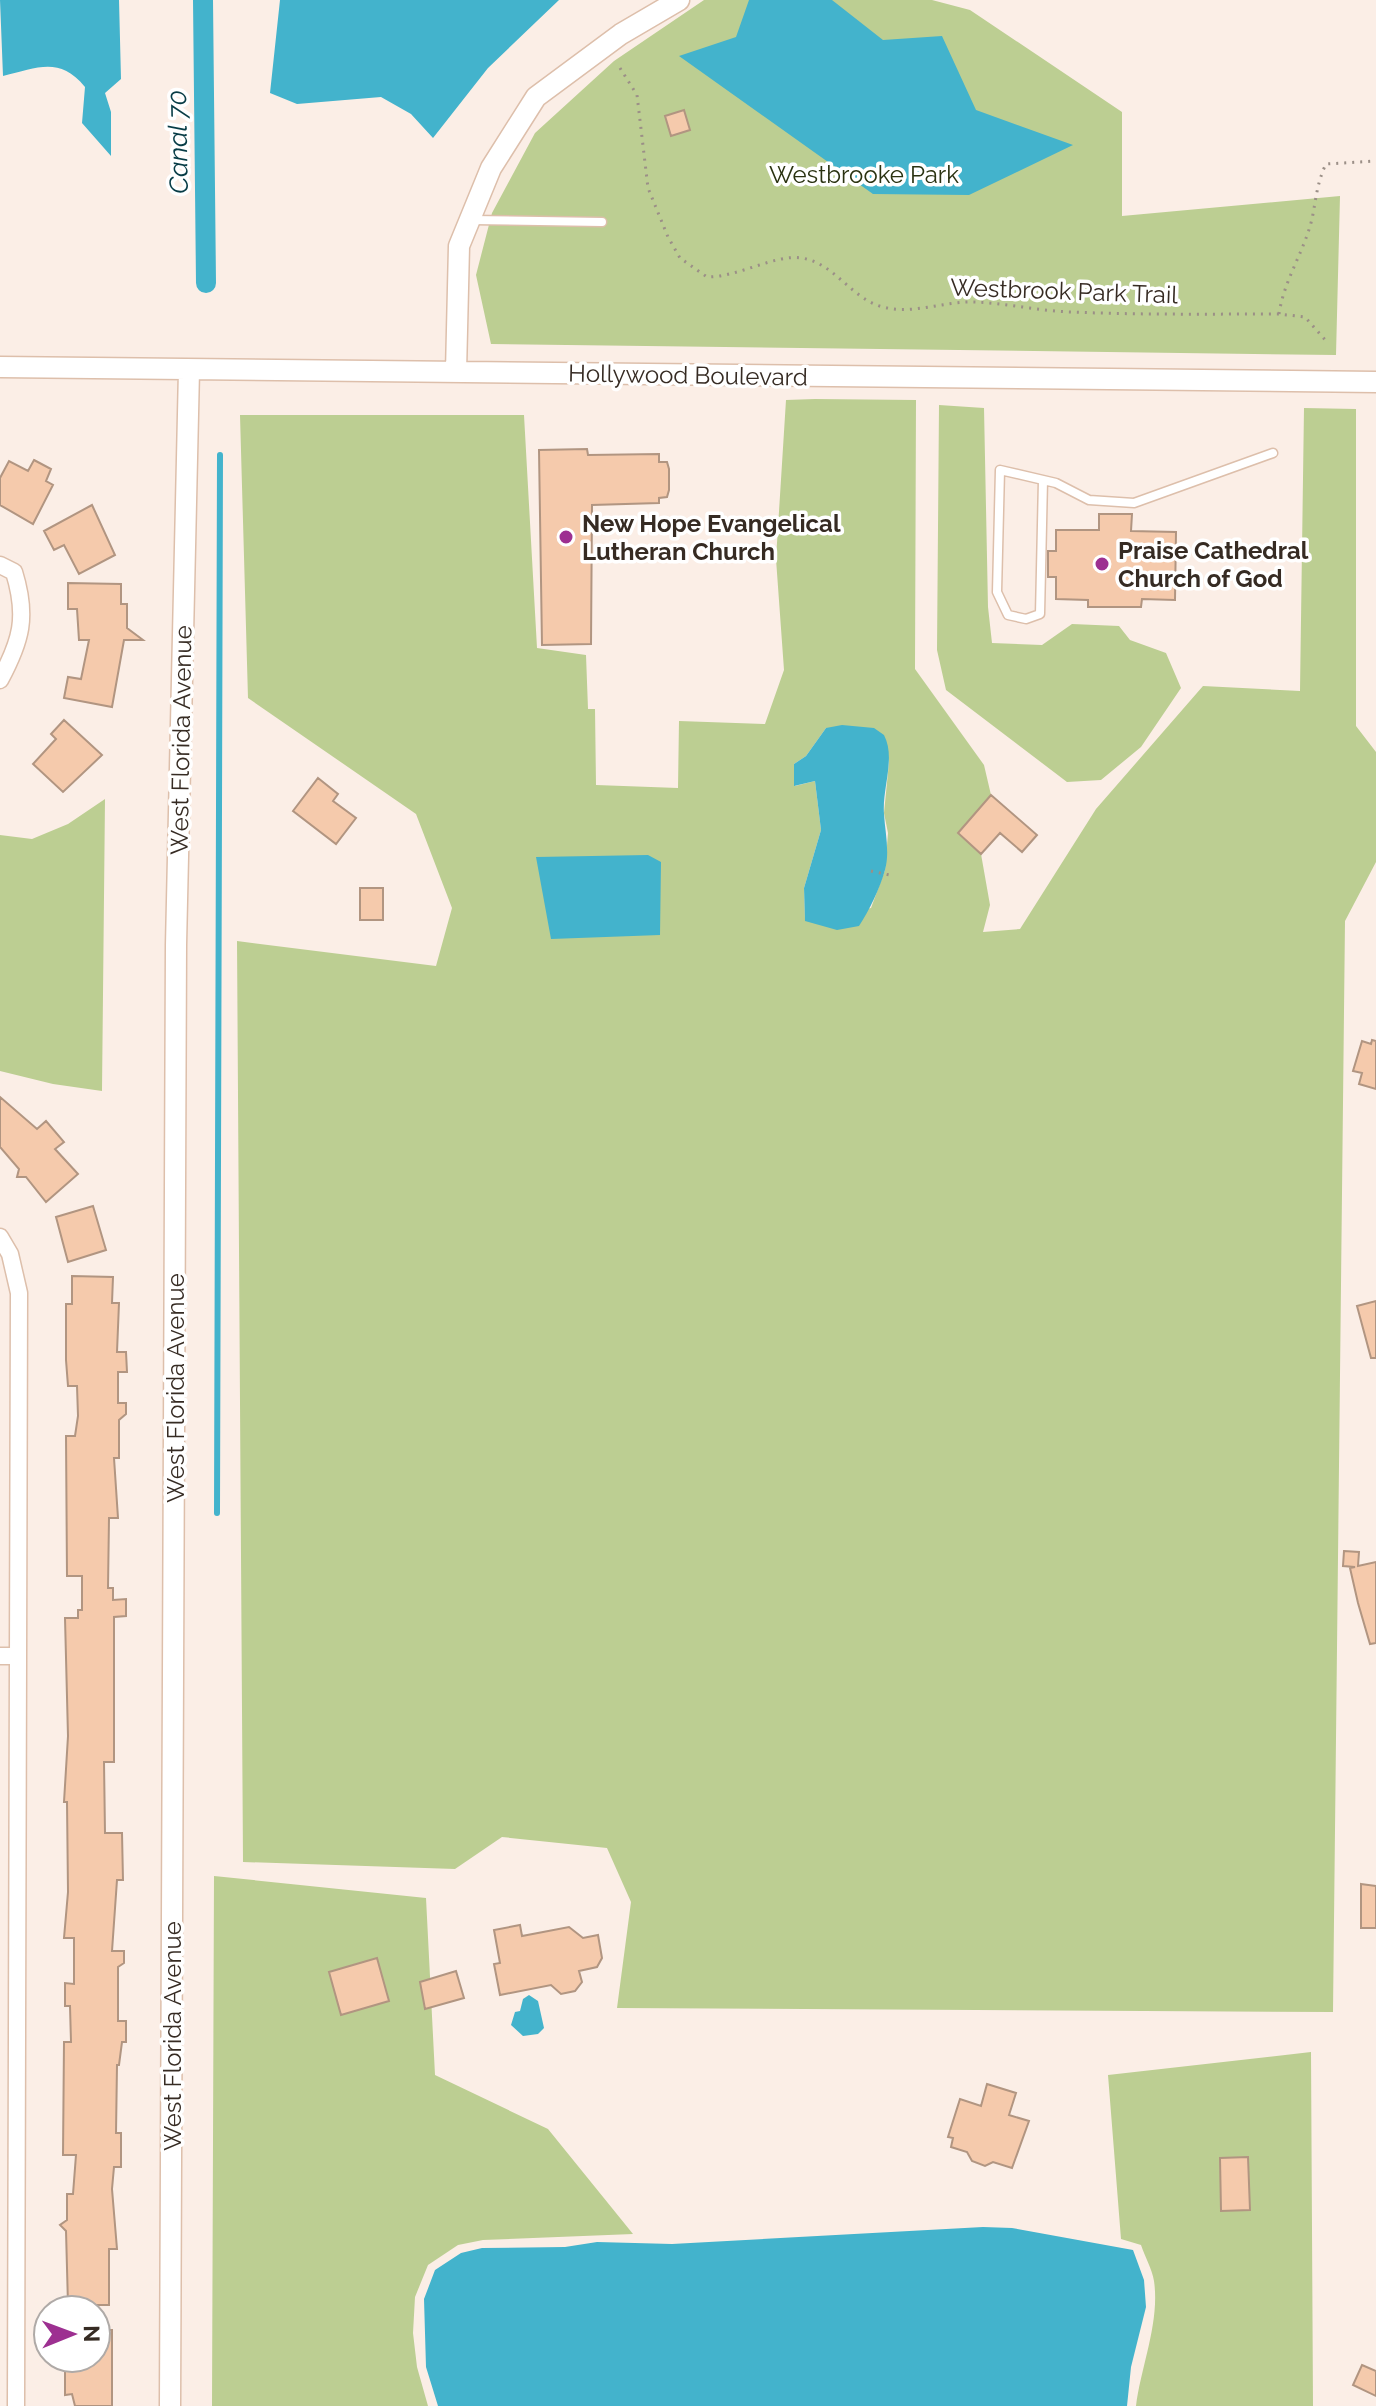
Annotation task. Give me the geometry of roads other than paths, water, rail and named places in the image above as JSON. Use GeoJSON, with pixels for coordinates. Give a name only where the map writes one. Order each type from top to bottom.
{"type":"FeatureCollection","features":[{"type":"Feature","properties":{"kind":"street"},"geometry":{"type":"LineString","coordinates":[[456,372],[459,246],[491,168],[536,97],[621,34],[679,0]]}},
{"type":"Feature","properties":{"kind":"street","name":"Hollywood Boulevard"},"geometry":{"type":"LineString","coordinates":[[0,367],[1376,382]]}},
{"type":"Feature","properties":{"kind":"street","name":"West Florida Avenue"},"geometry":{"type":"LineString","coordinates":[[170,2406],[176,960],[189,370]]}},
{"type":"Feature","properties":{"kind":"street"},"geometry":{"type":"LineString","coordinates":[[0,565],[14,572],[20,606],[20,643],[0,680]]}},
{"type":"Feature","properties":{"kind":"street"},"geometry":{"type":"LineString","coordinates":[[0,1237],[10,1254],[19,1293],[16,2406]]}},
{"type":"Feature","properties":{"kind":"street"},"geometry":{"type":"LineString","coordinates":[[0,1656],[18,1656]]}},
{"type":"Feature","properties":{"kind":"lane"},"geometry":{"type":"LineString","coordinates":[[469,220],[602,222]]}},
{"type":"Feature","properties":{"kind":"lane"},"geometry":{"type":"LineString","coordinates":[[1043,480],[1040,614],[1026,619],[1008,615],[997,592],[1000,470],[1043,480],[1089,500],[1134,503],[1273,453]]}},
{"type":"Feature","properties":{"kind":"water"},"geometry":{"type":"Polygon","coordinates":[[[0,0],[119,0],[121,79],[105,93],[111,112],[111,156],[82,123],[85,87],[75,77],[66,71],[47,67],[3,76],[0,0]]]}},
{"type":"Feature","properties":{"kind":"water"},"geometry":{"type":"Polygon","coordinates":[[[280,0],[559,0],[488,68],[433,138],[411,114],[381,97],[297,104],[270,93],[280,0]]]}},
{"type":"Feature","properties":{"kind":"water"},"geometry":{"type":"Polygon","coordinates":[[[749,0],[832,0],[883,40],[942,36],[976,110],[1073,145],[969,195],[873,194],[679,56],[736,37],[749,0]]]}},
{"type":"Feature","properties":{"kind":"water"},"geometry":{"type":"Polygon","coordinates":[[[842,725],[874,728],[884,735],[889,753],[884,804],[887,856],[880,884],[859,926],[837,930],[805,921],[804,888],[821,830],[815,781],[794,786],[794,764],[806,756],[826,728],[842,725]]]}},
{"type":"Feature","properties":{"kind":"water"},"geometry":{"type":"Polygon","coordinates":[[[648,855],[661,862],[660,935],[551,939],[536,857],[648,855]]]}},
{"type":"Feature","properties":{"kind":"water"},"geometry":{"type":"Polygon","coordinates":[[[529,1995],[538,2001],[544,2028],[538,2034],[523,2036],[511,2025],[515,2012],[520,2011],[523,1999],[529,1995]]]}},
{"type":"Feature","properties":{"kind":"water"},"geometry":{"type":"Polygon","coordinates":[[[1012,2228],[1133,2250],[1144,2280],[1146,2307],[1131,2367],[1127,2406],[438,2406],[426,2367],[424,2299],[435,2270],[461,2253],[482,2248],[565,2247],[597,2242],[672,2244],[1012,2228]]]}},
{"type":"Feature","properties":{"kind":"waterway","name":"Canal 70"},"geometry":{"type":"LineString","coordinates":[[203,0],[206,283]]}},
{"type":"Feature","properties":{"kind":"waterway"},"geometry":{"type":"LineString","coordinates":[[217,1513],[220,455]]}},
{"type":"Feature","properties":{"kind":"place","name":"New Hope Evangelical Lutheran Church"},"geometry":{"type":"Point","coordinates":[566,537]}},
{"type":"Feature","properties":{"kind":"place","name":"Praise Cathedral Church of God"},"geometry":{"type":"Point","coordinates":[1102,564]}},
{"type":"Feature","properties":{"kind":"park label","name":"Westbrooke Park"},"geometry":{"type":"Point","coordinates":[864,174]}}]}
